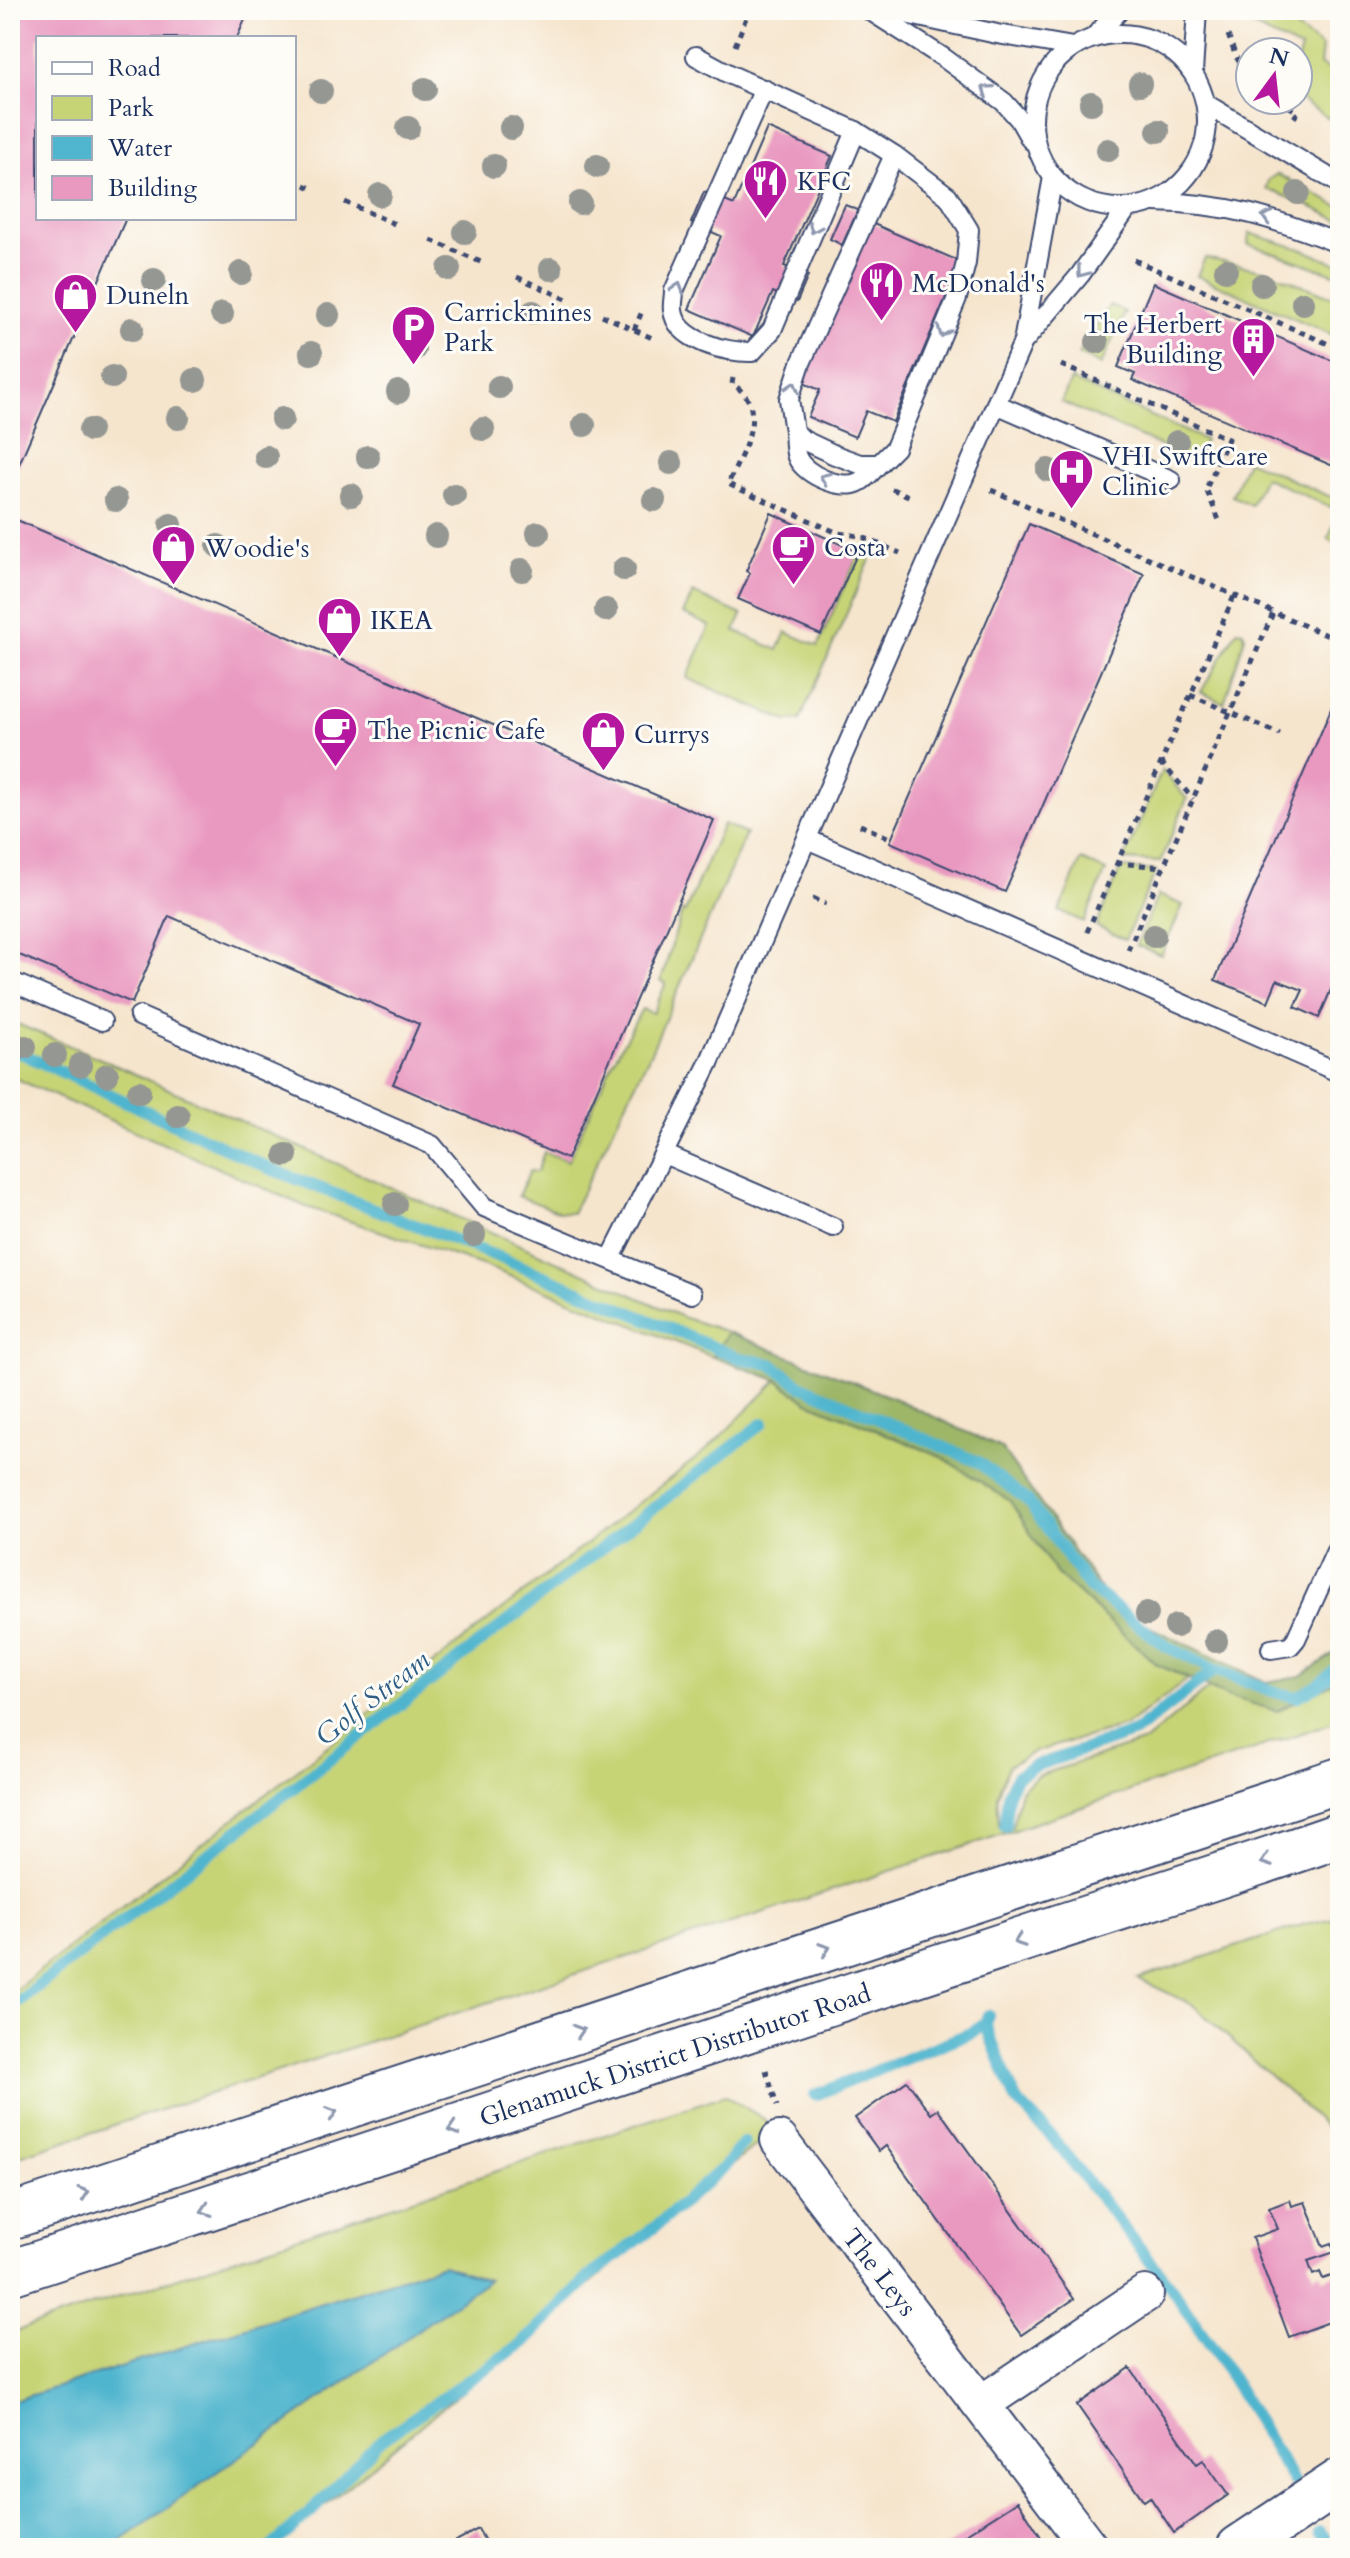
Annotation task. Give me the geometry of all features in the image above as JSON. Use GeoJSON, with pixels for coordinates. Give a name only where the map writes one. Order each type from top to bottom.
{"type":"FeatureCollection","features":[{"type":"Feature","properties":{"kind":"main road","name":"Glenamuck District Distributor Road"},"geometry":{"type":"LineString","coordinates":[[10,2217],[1340,1780]]}},
{"type":"Feature","properties":{"kind":"main road","name":"Glenamuck District Distributor Road"},"geometry":{"type":"LineString","coordinates":[[10,2273],[1340,1835]]}},
{"type":"Feature","properties":{"kind":"main road"},"geometry":{"type":"LineString","coordinates":[[1243,2547],[1340,2481]]}},
{"type":"Feature","properties":{"kind":"street","name":"The Leys"},"geometry":{"type":"LineString","coordinates":[[779,2140],[1090,2548]]}},
{"type":"Feature","properties":{"kind":"street"},"geometry":{"type":"LineString","coordinates":[[981,2404],[1145,2294]]}},
{"type":"Feature","properties":{"kind":"lane"},"geometry":{"type":"LineString","coordinates":[[869,10],[944,58],[1004,102],[1019,119],[1053,177],[1073,196],[1100,206],[1127,209],[1154,202],[1192,202],[1245,210],[1340,244]]}},
{"type":"Feature","properties":{"kind":"lane"},"geometry":{"type":"LineString","coordinates":[[887,10],[1073,47]]}},
{"type":"Feature","properties":{"kind":"lane"},"geometry":{"type":"LineString","coordinates":[[1093,38],[1120,10]]}},
{"type":"Feature","properties":{"kind":"lane"},"geometry":{"type":"LineString","coordinates":[[1193,72],[1197,10]]}},
{"type":"Feature","properties":{"kind":"lane"},"geometry":{"type":"LineString","coordinates":[[1037,149],[1032,120],[1037,92],[1051,66],[1073,47],[1093,38],[1121,33],[1149,38],[1174,52],[1193,72],[1206,104],[1207,134],[1198,162],[1179,186],[1154,202]]}},
{"type":"Feature","properties":{"kind":"lane"},"geometry":{"type":"LineString","coordinates":[[696,56],[856,131],[894,155],[948,196],[969,230],[966,263],[957,298],[895,448],[858,483],[843,485],[809,470],[797,457],[790,414],[791,388],[894,155]]}},
{"type":"Feature","properties":{"kind":"lane"},"geometry":{"type":"LineString","coordinates":[[764,89],[674,291],[673,311],[678,324],[689,335],[705,343],[728,350],[752,352],[772,330],[856,131]]}},
{"type":"Feature","properties":{"kind":"lane"},"geometry":{"type":"LineString","coordinates":[[1206,104],[1340,184]]}},
{"type":"Feature","properties":{"kind":"lane"},"geometry":{"type":"LineString","coordinates":[[611,1258],[709,1063],[1023,342],[1053,177]]}},
{"type":"Feature","properties":{"kind":"lane"},"geometry":{"type":"LineString","coordinates":[[1023,342],[1080,275],[1127,209]]}},
{"type":"Feature","properties":{"kind":"lane"},"geometry":{"type":"LineString","coordinates":[[996,404],[1171,480]]}},
{"type":"Feature","properties":{"kind":"lane"},"geometry":{"type":"LineString","coordinates":[[794,431],[803,440],[835,455],[860,464],[879,464]]}},
{"type":"Feature","properties":{"kind":"lane"},"geometry":{"type":"LineString","coordinates":[[807,839],[1340,1073]]}},
{"type":"Feature","properties":{"kind":"lane"},"geometry":{"type":"LineString","coordinates":[[10,981],[102,1021]]}},
{"type":"Feature","properties":{"kind":"lane"},"geometry":{"type":"LineString","coordinates":[[139,1016],[432,1145],[484,1207],[692,1294]]}},
{"type":"Feature","properties":{"kind":"lane"},"geometry":{"type":"LineString","coordinates":[[664,1154],[833,1227]]}},
{"type":"Feature","properties":{"kind":"lane"},"geometry":{"type":"LineString","coordinates":[[1271,1649],[1290,1646],[1296,1639],[1340,1542]]}},
{"type":"Feature","properties":{"kind":"path"},"geometry":{"type":"LineString","coordinates":[[1229,25],[1228,36],[1234,52]]}},
{"type":"Feature","properties":{"kind":"path"},"geometry":{"type":"LineString","coordinates":[[296,181],[311,188]]}},
{"type":"Feature","properties":{"kind":"path"},"geometry":{"type":"LineString","coordinates":[[345,202],[397,225]]}},
{"type":"Feature","properties":{"kind":"path"},"geometry":{"type":"LineString","coordinates":[[431,240],[483,263]]}},
{"type":"Feature","properties":{"kind":"path"},"geometry":{"type":"LineString","coordinates":[[1134,260],[1340,349]]}},
{"type":"Feature","properties":{"kind":"path"},"geometry":{"type":"LineString","coordinates":[[517,277],[569,300]]}},
{"type":"Feature","properties":{"kind":"path"},"geometry":{"type":"LineString","coordinates":[[1061,365],[1228,439],[1206,489],[1219,520]]}},
{"type":"Feature","properties":{"kind":"path"},"geometry":{"type":"LineString","coordinates":[[964,479],[1340,641]]}},
{"type":"Feature","properties":{"kind":"path"},"geometry":{"type":"LineString","coordinates":[[1086,933],[1234,596]]}},
{"type":"Feature","properties":{"kind":"path"},"geometry":{"type":"LineString","coordinates":[[1127,951],[1273,613]]}},
{"type":"Feature","properties":{"kind":"path"},"geometry":{"type":"LineString","coordinates":[[1190,695],[1280,734]]}},
{"type":"Feature","properties":{"kind":"path"},"geometry":{"type":"LineString","coordinates":[[1161,762],[1193,799]]}},
{"type":"Feature","properties":{"kind":"path"},"geometry":{"type":"LineString","coordinates":[[860,825],[892,839]]}},
{"type":"Feature","properties":{"kind":"path"},"geometry":{"type":"LineString","coordinates":[[1116,863],[1164,867]]}},
{"type":"Feature","properties":{"kind":"path"},"geometry":{"type":"LineString","coordinates":[[813,898],[826,904]]}},
{"type":"Feature","properties":{"kind":"path"},"geometry":{"type":"LineString","coordinates":[[753,2030],[778,2108],[789,2125],[779,2140]]}},
{"type":"Feature","properties":{"kind":"green space"},"geometry":{"type":"Polygon","coordinates":[[[1243,10],[1275,10],[1307,36],[1273,36],[1245,23],[1243,10]]]}},
{"type":"Feature","properties":{"kind":"green space"},"geometry":{"type":"Polygon","coordinates":[[[1314,41],[1322,47],[1320,65],[1340,75],[1340,126],[1314,109],[1314,41]]]}},
{"type":"Feature","properties":{"kind":"green space"},"geometry":{"type":"Polygon","coordinates":[[[1277,174],[1340,207],[1340,221],[1266,189],[1268,180],[1277,174]]]}},
{"type":"Feature","properties":{"kind":"green space"},"geometry":{"type":"Polygon","coordinates":[[[1249,233],[1340,265],[1340,276],[1248,244],[1249,233]]]}},
{"type":"Feature","properties":{"kind":"green space"},"geometry":{"type":"Polygon","coordinates":[[[1205,258],[1267,271],[1340,300],[1340,338],[1197,276],[1205,258]]]}},
{"type":"Feature","properties":{"kind":"green space"},"geometry":{"type":"Polygon","coordinates":[[[1110,305],[1125,312],[1101,365],[1079,354],[1110,305]]]}},
{"type":"Feature","properties":{"kind":"green space"},"geometry":{"type":"Polygon","coordinates":[[[1071,380],[1205,440],[1196,462],[1061,402],[1071,380]]]}},
{"type":"Feature","properties":{"kind":"green space"},"geometry":{"type":"Polygon","coordinates":[[[1247,460],[1340,501],[1340,545],[1328,539],[1339,511],[1264,477],[1251,505],[1232,496],[1247,460]]]}},
{"type":"Feature","properties":{"kind":"green space"},"geometry":{"type":"Polygon","coordinates":[[[861,548],[873,553],[800,720],[787,721],[687,678],[710,626],[683,614],[693,593],[742,615],[735,631],[778,650],[786,632],[818,646],[861,548]]]}},
{"type":"Feature","properties":{"kind":"green space"},"geometry":{"type":"Polygon","coordinates":[[[1237,630],[1243,631],[1245,637],[1224,703],[1201,692],[1237,630]]]}},
{"type":"Feature","properties":{"kind":"green space"},"geometry":{"type":"Polygon","coordinates":[[[1162,770],[1187,799],[1160,862],[1124,860],[1162,770]]]}},
{"type":"Feature","properties":{"kind":"green space"},"geometry":{"type":"Polygon","coordinates":[[[723,824],[746,834],[651,1052],[572,1213],[560,1212],[518,1196],[530,1171],[537,1172],[544,1152],[568,1161],[613,1061],[642,1009],[653,1013],[666,983],[661,981],[682,911],[685,912],[723,824]]]}},
{"type":"Feature","properties":{"kind":"green space"},"geometry":{"type":"Polygon","coordinates":[[[1081,860],[1106,871],[1084,922],[1059,911],[1081,860]]]}},
{"type":"Feature","properties":{"kind":"green space"},"geometry":{"type":"Polygon","coordinates":[[[1121,868],[1156,871],[1125,940],[1096,926],[1121,868]]]}},
{"type":"Feature","properties":{"kind":"green space"},"geometry":{"type":"Polygon","coordinates":[[[1158,895],[1183,905],[1161,955],[1136,945],[1158,895]]]}},
{"type":"Feature","properties":{"kind":"green space"},"geometry":{"type":"Polygon","coordinates":[[[10,1021],[682,1317],[728,1332],[713,1357],[482,1265],[304,1206],[10,1076],[10,1021]]]}},
{"type":"Feature","properties":{"kind":"green space"},"geometry":{"type":"Polygon","coordinates":[[[728,1332],[898,1400],[1001,1448],[1102,1591],[1143,1624],[1266,1682],[1301,1676],[1340,1649],[1340,1680],[1277,1711],[1227,1696],[1156,1664],[1055,1572],[1010,1501],[940,1456],[808,1402],[777,1380],[713,1357],[728,1332]]]}},
{"type":"Feature","properties":{"kind":"green space"},"geometry":{"type":"Polygon","coordinates":[[[777,1380],[809,1402],[940,1456],[1011,1501],[1055,1572],[1156,1664],[1188,1679],[1127,1725],[1034,1752],[1008,1766],[997,1796],[999,1825],[1012,1827],[1021,1790],[1037,1776],[1145,1741],[1209,1688],[1277,1711],[1340,1680],[1340,1720],[976,1843],[10,2159],[10,1994],[709,1448],[777,1380]]]}},
{"type":"Feature","properties":{"kind":"green space"},"geometry":{"type":"Polygon","coordinates":[[[1340,1917],[1340,2140],[1192,2004],[1138,1979],[1305,1924],[1340,1917]]]}},
{"type":"Feature","properties":{"kind":"green space"},"geometry":{"type":"Polygon","coordinates":[[[725,2095],[764,2119],[773,2131],[274,2548],[111,2548],[487,2279],[442,2265],[10,2402],[10,2333],[725,2095]]]}},
{"type":"Feature","properties":{"kind":"water"},"geometry":{"type":"Polygon","coordinates":[[[442,2265],[488,2280],[111,2548],[10,2548],[10,2402],[442,2265]]]}},
{"type":"Feature","properties":{"kind":"building"},"geometry":{"type":"Polygon","coordinates":[[[10,10],[249,10],[238,36],[36,36],[36,220],[125,220],[10,485],[10,10]]]}},
{"type":"Feature","properties":{"kind":"building","name":"KFC"},"geometry":{"type":"Polygon","coordinates":[[[767,128],[832,156],[784,266],[808,276],[797,302],[773,292],[753,337],[689,309],[721,236],[691,223],[704,192],[734,205],[767,128]]]}},
{"type":"Feature","properties":{"kind":"building"},"geometry":{"type":"Polygon","coordinates":[[[845,205],[858,210],[842,245],[830,239],[845,205]]]}},
{"type":"Feature","properties":{"kind":"building","name":"McDonald's"},"geometry":{"type":"Polygon","coordinates":[[[869,222],[961,262],[893,422],[866,411],[855,437],[808,417],[820,390],[801,382],[869,222]]]}},
{"type":"Feature","properties":{"kind":"building","name":"The Herbert Building"},"geometry":{"type":"Polygon","coordinates":[[[1153,283],[1340,364],[1340,469],[1132,380],[1135,374],[1118,367],[1153,283]]]}},
{"type":"Feature","properties":{"kind":"building","name":"Costa"},"geometry":{"type":"Polygon","coordinates":[[[771,513],[858,552],[821,635],[738,599],[750,573],[746,571],[771,513]]]}},
{"type":"Feature","properties":{"kind":"building"},"geometry":{"type":"Polygon","coordinates":[[[10,517],[714,820],[567,1159],[393,1084],[419,1024],[169,916],[132,1003],[10,951],[10,517]]]}},
{"type":"Feature","properties":{"kind":"building"},"geometry":{"type":"Polygon","coordinates":[[[1029,524],[1144,574],[1005,892],[890,842],[1029,524]]]}},
{"type":"Feature","properties":{"kind":"building"},"geometry":{"type":"Polygon","coordinates":[[[1340,688],[1340,974],[1319,1018],[1295,1007],[1303,990],[1277,980],[1268,1002],[1215,980],[1340,688]]]}},
{"type":"Feature","properties":{"kind":"building"},"geometry":{"type":"Polygon","coordinates":[[[907,2081],[931,2114],[938,2109],[1074,2299],[1021,2335],[886,2146],[879,2151],[855,2118],[907,2081]]]}},
{"type":"Feature","properties":{"kind":"building"},"geometry":{"type":"Polygon","coordinates":[[[1290,2200],[1292,2206],[1305,2202],[1323,2246],[1331,2243],[1335,2252],[1308,2261],[1313,2275],[1320,2272],[1323,2279],[1340,2273],[1340,2318],[1289,2337],[1252,2238],[1278,2229],[1269,2208],[1290,2200]]]}},
{"type":"Feature","properties":{"kind":"building"},"geometry":{"type":"Polygon","coordinates":[[[1130,2368],[1197,2464],[1203,2460],[1228,2495],[1174,2533],[1150,2497],[1144,2501],[1077,2405],[1130,2368]]]}},
{"type":"Feature","properties":{"kind":"building"},"geometry":{"type":"Polygon","coordinates":[[[1018,2501],[1048,2548],[944,2548],[1018,2501]]]}},
{"type":"Feature","properties":{"kind":"building"},"geometry":{"type":"Polygon","coordinates":[[[478,2529],[489,2548],[443,2548],[478,2529]]]}},
{"type":"Feature","properties":{"kind":"waterway"},"geometry":{"type":"LineString","coordinates":[[10,1048],[273,1170],[501,1258],[739,1358],[771,1364],[802,1386],[978,1462],[1027,1500],[1089,1587],[1166,1646],[1215,1670],[1297,1697],[1317,1686],[1340,1666]]}},
{"type":"Feature","properties":{"kind":"waterway","name":"Golf Stream"},"geometry":{"type":"LineString","coordinates":[[10,2008],[763,1423]]}},
{"type":"Feature","properties":{"kind":"waterway"},"geometry":{"type":"LineString","coordinates":[[1005,1826],[1008,1793],[1017,1776],[1032,1767],[1135,1732],[1215,1670]]}},
{"type":"Feature","properties":{"kind":"waterway"},"geometry":{"type":"LineString","coordinates":[[815,2095],[973,2032],[985,2024],[988,2015]]}},
{"type":"Feature","properties":{"kind":"waterway"},"geometry":{"type":"LineString","coordinates":[[985,2024],[1016,2100],[1052,2137],[1170,2286],[1222,2362],[1293,2481]]}},
{"type":"Feature","properties":{"kind":"waterway"},"geometry":{"type":"LineString","coordinates":[[270,2548],[311,2512],[381,2440],[523,2343],[589,2277],[655,2227],[724,2167],[744,2142]]}},
{"type":"Feature","properties":{"kind":"waterway"},"geometry":{"type":"LineString","coordinates":[[1320,2532],[1334,2548]]}},
{"type":"Feature","properties":{"kind":"place","name":"KFC"},"geometry":{"type":"Point","coordinates":[766,220]}},
{"type":"Feature","properties":{"kind":"place","name":"McDonald's"},"geometry":{"type":"Point","coordinates":[881,322]}},
{"type":"Feature","properties":{"kind":"place","name":"Duneln"},"geometry":{"type":"Point","coordinates":[75,334]}},
{"type":"Feature","properties":{"kind":"place","name":"Carrickmines Park"},"geometry":{"type":"Point","coordinates":[413,366]}},
{"type":"Feature","properties":{"kind":"place","name":"The Herbert Building"},"geometry":{"type":"Point","coordinates":[1253,378]}},
{"type":"Feature","properties":{"kind":"place","name":"VHI SwiftCare Clinic"},"geometry":{"type":"Point","coordinates":[1071,510]}},
{"type":"Feature","properties":{"kind":"place","name":"Costa"},"geometry":{"type":"Point","coordinates":[793,586]}},
{"type":"Feature","properties":{"kind":"place","name":"Woodie's"},"geometry":{"type":"Point","coordinates":[174,587]}},
{"type":"Feature","properties":{"kind":"place","name":"IKEA"},"geometry":{"type":"Point","coordinates":[339,659]}},
{"type":"Feature","properties":{"kind":"place","name":"The Picnic Cafe"},"geometry":{"type":"Point","coordinates":[336,769]}},
{"type":"Feature","properties":{"kind":"place","name":"Currys"},"geometry":{"type":"Point","coordinates":[603,773]}}]}
